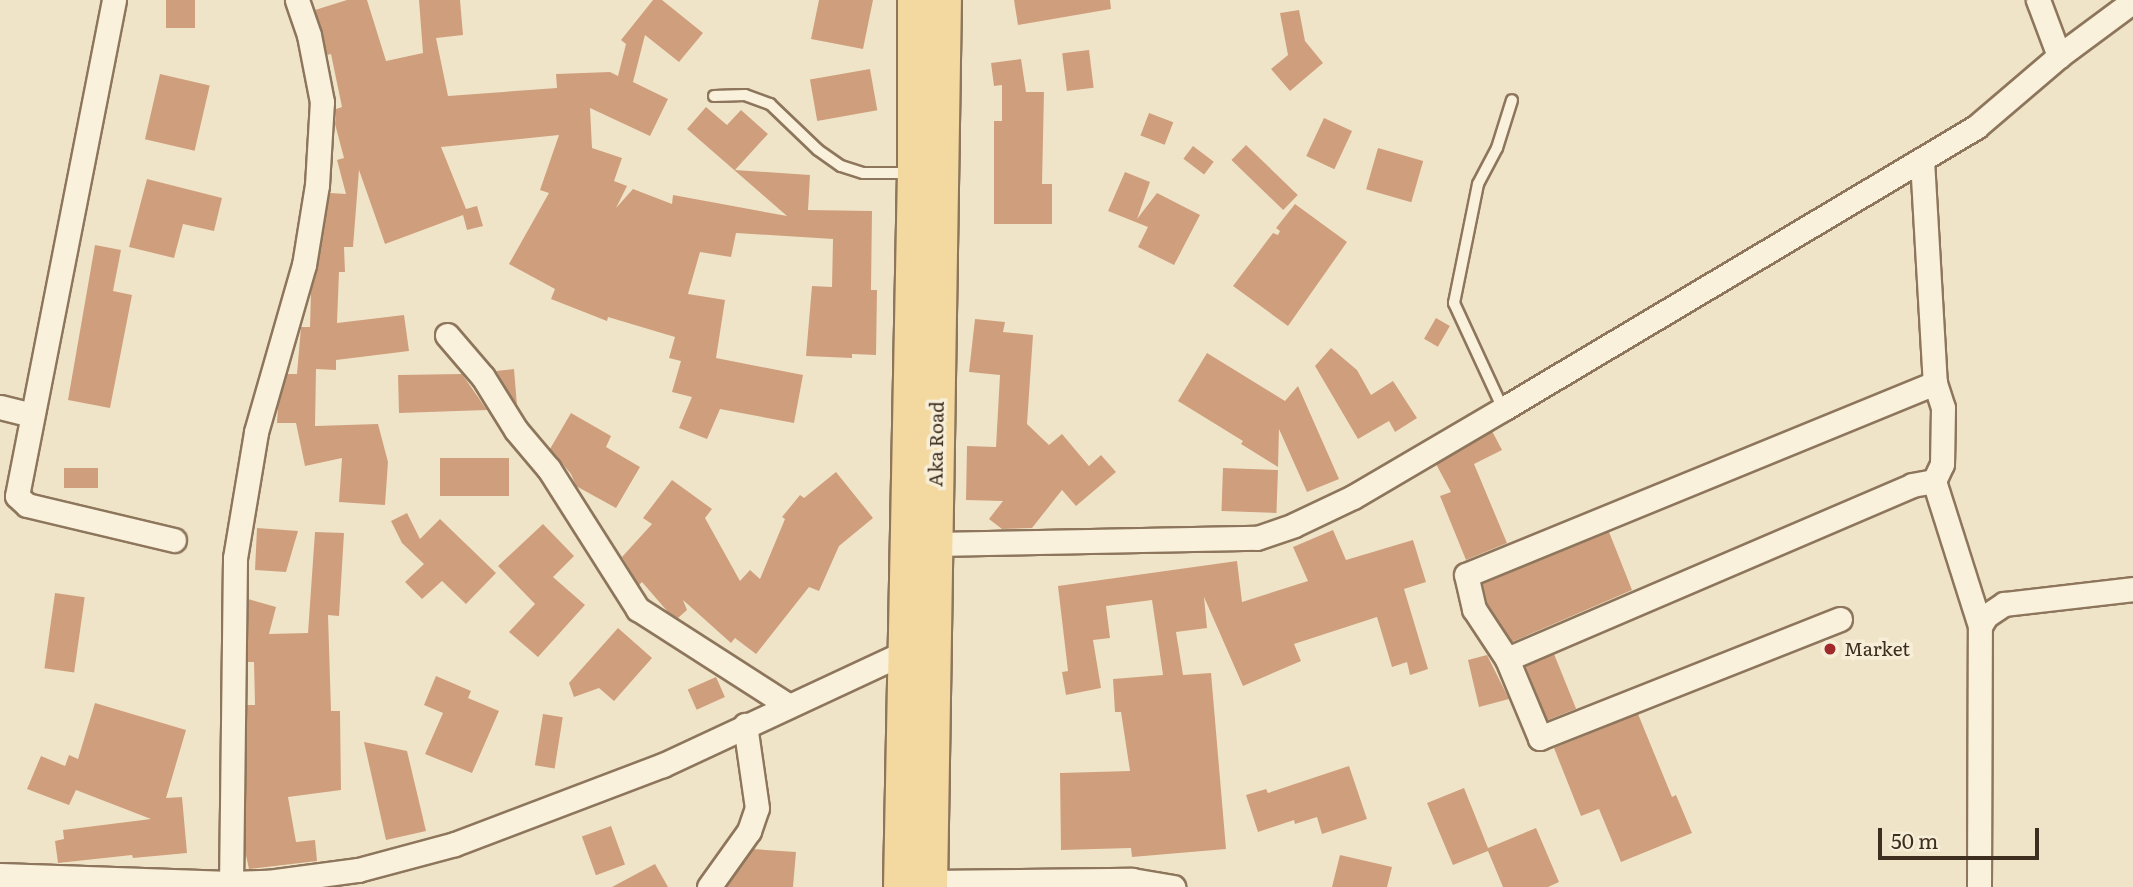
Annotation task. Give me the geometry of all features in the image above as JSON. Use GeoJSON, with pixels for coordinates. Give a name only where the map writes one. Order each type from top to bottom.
{"type":"FeatureCollection","features":[{"type":"Feature","properties":{"kind":"main road","name":"Aka Road"},"geometry":{"type":"LineString","coordinates":[[915,0],[915,173],[905,652],[920,885]]}},
{"type":"Feature","properties":{"kind":"main road","name":"Aka Road"},"geometry":{"type":"LineString","coordinates":[[920,885],[935,544],[943,0]]}},
{"type":"Feature","properties":{"kind":"street"},"geometry":{"type":"LineString","coordinates":[[114,0],[17,496],[27,505],[174,540]]}},
{"type":"Feature","properties":{"kind":"street"},"geometry":{"type":"LineString","coordinates":[[230,885],[235,558],[256,432],[304,265],[317,185],[322,102],[309,35],[297,0]]}},
{"type":"Feature","properties":{"kind":"street"},"geometry":{"type":"LineString","coordinates":[[2038,0],[2059,56]]}},
{"type":"Feature","properties":{"kind":"street"},"geometry":{"type":"LineString","coordinates":[[935,544],[1257,538],[1294,525],[1353,497],[1976,127],[2059,56],[2133,1]]}},
{"type":"Feature","properties":{"kind":"street"},"geometry":{"type":"LineString","coordinates":[[1922,160],[1935,383],[1943,408],[1942,464],[1934,481],[1980,626],[1979,887]]}},
{"type":"Feature","properties":{"kind":"street"},"geometry":{"type":"LineString","coordinates":[[447,335],[483,377],[516,430],[549,470],[638,609],[789,706]]}},
{"type":"Feature","properties":{"kind":"street"},"geometry":{"type":"LineString","coordinates":[[1840,619],[1539,738],[1507,659],[1474,609],[1466,575],[1935,383]]}},
{"type":"Feature","properties":{"kind":"street"},"geometry":{"type":"LineString","coordinates":[[0,407],[31,415]]}},
{"type":"Feature","properties":{"kind":"street"},"geometry":{"type":"LineString","coordinates":[[1507,659],[1912,485],[1934,481]]}},
{"type":"Feature","properties":{"kind":"street"},"geometry":{"type":"LineString","coordinates":[[1980,626],[1986,615],[2004,604],[2133,590]]}},
{"type":"Feature","properties":{"kind":"street"},"geometry":{"type":"LineString","coordinates":[[0,875],[230,885],[358,870],[455,844],[663,765],[905,652]]}},
{"type":"Feature","properties":{"kind":"street"},"geometry":{"type":"LineString","coordinates":[[709,887],[749,831],[757,808],[744,725]]}},
{"type":"Feature","properties":{"kind":"street"},"geometry":{"type":"LineString","coordinates":[[920,885],[1132,880],[1172,887]]}},
{"type":"Feature","properties":{"kind":"lane"},"geometry":{"type":"LineString","coordinates":[[714,96],[745,95],[770,104],[818,150],[841,166],[863,173],[915,173]]}},
{"type":"Feature","properties":{"kind":"lane"},"geometry":{"type":"LineString","coordinates":[[1503,409],[1454,303],[1478,184],[1497,148],[1512,100]]}},
{"type":"Feature","properties":{"kind":"building"},"geometry":{"type":"Polygon","coordinates":[[[166,0],[195,0],[195,28],[166,28],[166,0]]]}},
{"type":"Feature","properties":{"kind":"building"},"geometry":{"type":"Polygon","coordinates":[[[347,0],[367,0],[386,61],[423,53],[419,0],[460,0],[463,35],[436,38],[448,96],[557,88],[556,74],[610,72],[618,76],[626,44],[621,40],[653,0],[662,0],[703,33],[679,62],[645,35],[633,82],[668,99],[650,136],[590,108],[592,148],[622,158],[614,181],[627,186],[616,208],[633,189],[672,204],[673,195],[787,216],[687,129],[706,107],[727,125],[741,110],[768,134],[735,170],[810,175],[808,210],[872,211],[871,290],[877,290],[876,355],[852,354],[852,358],[806,356],[812,286],[832,287],[833,239],[736,233],[731,257],[700,252],[688,294],[725,300],[716,358],[803,375],[794,423],[720,409],[707,439],[679,428],[692,397],[672,392],[681,361],[669,358],[675,337],[608,317],[607,321],[551,299],[555,289],[509,264],[549,193],[540,190],[559,135],[441,147],[466,209],[477,206],[483,226],[467,230],[463,215],[385,244],[359,170],[353,247],[344,247],[345,272],[339,272],[337,323],[404,315],[409,351],[336,360],[336,370],[316,369],[315,426],[378,424],[388,462],[385,505],[339,502],[342,458],[305,466],[296,423],[277,423],[278,407],[287,374],[297,374],[301,327],[310,327],[311,292],[330,193],[346,194],[337,160],[344,158],[335,124],[336,109],[342,107],[331,54],[327,55],[315,10],[347,0]]]}},
{"type":"Feature","properties":{"kind":"building"},"geometry":{"type":"Polygon","coordinates":[[[819,0],[873,0],[863,49],[811,39],[819,0]]]}},
{"type":"Feature","properties":{"kind":"building"},"geometry":{"type":"Polygon","coordinates":[[[1014,0],[1110,0],[1111,9],[1018,25],[1014,0]]]}},
{"type":"Feature","properties":{"kind":"building"},"geometry":{"type":"Polygon","coordinates":[[[1299,10],[1305,41],[1323,63],[1290,91],[1271,69],[1288,55],[1280,13],[1299,10]]]}},
{"type":"Feature","properties":{"kind":"building"},"geometry":{"type":"Polygon","coordinates":[[[1089,50],[1094,88],[1067,91],[1062,53],[1089,50]]]}},
{"type":"Feature","properties":{"kind":"building"},"geometry":{"type":"Polygon","coordinates":[[[1021,59],[1026,92],[1044,92],[1042,184],[1052,184],[1052,224],[994,224],[994,121],[1002,121],[1002,85],[994,86],[991,63],[1021,59]]]}},
{"type":"Feature","properties":{"kind":"building"},"geometry":{"type":"Polygon","coordinates":[[[870,69],[877,110],[817,121],[810,80],[870,69]]]}},
{"type":"Feature","properties":{"kind":"building"},"geometry":{"type":"Polygon","coordinates":[[[160,74],[210,85],[195,151],[145,139],[160,74]]]}},
{"type":"Feature","properties":{"kind":"building"},"geometry":{"type":"Polygon","coordinates":[[[1149,113],[1173,122],[1165,145],[1140,135],[1149,113]]]}},
{"type":"Feature","properties":{"kind":"building"},"geometry":{"type":"Polygon","coordinates":[[[1324,118],[1352,131],[1334,169],[1306,156],[1324,118]]]}},
{"type":"Feature","properties":{"kind":"building"},"geometry":{"type":"Polygon","coordinates":[[[1246,145],[1298,195],[1283,210],[1231,160],[1246,145]]]}},
{"type":"Feature","properties":{"kind":"building"},"geometry":{"type":"Polygon","coordinates":[[[1193,146],[1214,162],[1204,174],[1183,159],[1193,146]]]}},
{"type":"Feature","properties":{"kind":"building"},"geometry":{"type":"Polygon","coordinates":[[[1378,148],[1423,161],[1411,202],[1366,189],[1378,148]]]}},
{"type":"Feature","properties":{"kind":"building"},"geometry":{"type":"Polygon","coordinates":[[[1125,172],[1150,182],[1137,219],[1157,193],[1200,215],[1174,265],[1138,247],[1148,227],[1108,211],[1125,172]]]}},
{"type":"Feature","properties":{"kind":"building"},"geometry":{"type":"Polygon","coordinates":[[[147,179],[222,198],[214,231],[183,224],[174,258],[129,247],[147,179]]]}},
{"type":"Feature","properties":{"kind":"building"},"geometry":{"type":"Polygon","coordinates":[[[1295,204],[1347,242],[1288,326],[1233,286],[1273,233],[1278,235],[1280,231],[1276,228],[1295,204]]]}},
{"type":"Feature","properties":{"kind":"building"},"geometry":{"type":"Polygon","coordinates":[[[95,245],[121,250],[113,291],[132,295],[110,408],[68,400],[95,245]]]}},
{"type":"Feature","properties":{"kind":"building"},"geometry":{"type":"Polygon","coordinates":[[[1436,318],[1450,326],[1438,347],[1424,339],[1436,318]]]}},
{"type":"Feature","properties":{"kind":"building"},"geometry":{"type":"Polygon","coordinates":[[[975,319],[1005,322],[1003,332],[1033,335],[1027,424],[1049,445],[1062,434],[1089,466],[1101,455],[1116,472],[1076,506],[1062,490],[1032,528],[1002,529],[989,519],[1003,501],[966,500],[967,446],[996,447],[1000,375],[969,372],[975,319]]]}},
{"type":"Feature","properties":{"kind":"building"},"geometry":{"type":"Polygon","coordinates":[[[1331,348],[1357,370],[1371,395],[1393,381],[1417,418],[1395,432],[1389,421],[1358,439],[1315,366],[1331,348]]]}},
{"type":"Feature","properties":{"kind":"building"},"geometry":{"type":"Polygon","coordinates":[[[1207,353],[1285,401],[1298,386],[1339,479],[1307,492],[1279,429],[1278,467],[1241,444],[1243,441],[1178,401],[1207,353]]]}},
{"type":"Feature","properties":{"kind":"building"},"geometry":{"type":"Polygon","coordinates":[[[514,369],[517,406],[496,371],[514,369]]]}},
{"type":"Feature","properties":{"kind":"building"},"geometry":{"type":"Polygon","coordinates":[[[462,374],[487,410],[399,413],[398,375],[462,374]]]}},
{"type":"Feature","properties":{"kind":"building"},"geometry":{"type":"Polygon","coordinates":[[[571,413],[611,436],[606,447],[640,467],[616,508],[576,486],[571,474],[550,449],[571,413]]]}},
{"type":"Feature","properties":{"kind":"building"},"geometry":{"type":"Polygon","coordinates":[[[1492,431],[1502,450],[1474,464],[1507,543],[1466,560],[1440,496],[1451,492],[1436,464],[1492,431]]]}},
{"type":"Feature","properties":{"kind":"building"},"geometry":{"type":"Polygon","coordinates":[[[440,458],[509,458],[509,496],[440,496],[440,458]]]}},
{"type":"Feature","properties":{"kind":"building"},"geometry":{"type":"Polygon","coordinates":[[[64,468],[98,468],[98,488],[64,488],[64,468]]]}},
{"type":"Feature","properties":{"kind":"building"},"geometry":{"type":"Polygon","coordinates":[[[1223,468],[1278,470],[1276,513],[1221,511],[1223,468]]]}},
{"type":"Feature","properties":{"kind":"building"},"geometry":{"type":"Polygon","coordinates":[[[836,472],[873,518],[839,546],[819,591],[809,587],[756,654],[735,638],[731,643],[683,600],[687,610],[678,618],[668,612],[642,582],[639,585],[622,557],[652,524],[643,518],[672,480],[712,509],[705,518],[740,581],[750,570],[760,579],[785,519],[782,517],[800,495],[804,498],[836,472]]]}},
{"type":"Feature","properties":{"kind":"building"},"geometry":{"type":"Polygon","coordinates":[[[407,513],[420,539],[440,519],[496,573],[466,604],[442,581],[422,599],[405,582],[424,564],[402,543],[391,521],[407,513]]]}},
{"type":"Feature","properties":{"kind":"building"},"geometry":{"type":"Polygon","coordinates":[[[543,524],[574,556],[553,577],[585,605],[538,657],[509,632],[535,604],[498,566],[543,524]]]}},
{"type":"Feature","properties":{"kind":"building"},"geometry":{"type":"Polygon","coordinates":[[[257,528],[298,531],[286,572],[255,570],[257,528]]]}},
{"type":"Feature","properties":{"kind":"building"},"geometry":{"type":"Polygon","coordinates":[[[1333,530],[1346,560],[1413,540],[1426,582],[1404,589],[1428,669],[1410,675],[1407,662],[1392,667],[1377,617],[1294,644],[1301,661],[1243,686],[1204,597],[1207,628],[1176,632],[1183,675],[1211,673],[1226,849],[1132,857],[1131,848],[1061,850],[1060,773],[1130,771],[1121,712],[1115,712],[1113,679],[1163,675],[1152,600],[1106,606],[1110,638],[1093,640],[1101,688],[1066,695],[1062,672],[1068,671],[1058,586],[1237,561],[1242,602],[1308,581],[1293,547],[1333,530]]]}},
{"type":"Feature","properties":{"kind":"building"},"geometry":{"type":"Polygon","coordinates":[[[315,532],[344,533],[339,616],[328,615],[331,711],[340,711],[341,790],[288,797],[296,842],[315,840],[317,861],[249,869],[245,851],[247,705],[255,705],[254,662],[248,662],[248,599],[276,607],[269,634],[308,633],[315,532]]]}},
{"type":"Feature","properties":{"kind":"building"},"geometry":{"type":"Polygon","coordinates":[[[1609,532],[1632,590],[1512,642],[1487,603],[1482,583],[1609,532]]]}},
{"type":"Feature","properties":{"kind":"building"},"geometry":{"type":"Polygon","coordinates":[[[55,593],[85,597],[74,672],[44,668],[55,593]]]}},
{"type":"Feature","properties":{"kind":"building"},"geometry":{"type":"Polygon","coordinates":[[[618,628],[652,658],[614,701],[599,688],[574,697],[569,683],[618,628]]]}},
{"type":"Feature","properties":{"kind":"building"},"geometry":{"type":"Polygon","coordinates":[[[1554,654],[1576,709],[1547,720],[1525,666],[1554,654]]]}},
{"type":"Feature","properties":{"kind":"building"},"geometry":{"type":"Polygon","coordinates":[[[1487,655],[1509,699],[1479,707],[1468,660],[1487,655]]]}},
{"type":"Feature","properties":{"kind":"building"},"geometry":{"type":"Polygon","coordinates":[[[436,676],[471,691],[468,698],[499,711],[472,773],[425,754],[443,713],[424,705],[436,676]]]}},
{"type":"Feature","properties":{"kind":"building"},"geometry":{"type":"Polygon","coordinates":[[[716,677],[725,697],[697,710],[688,690],[716,677]]]}},
{"type":"Feature","properties":{"kind":"building"},"geometry":{"type":"Polygon","coordinates":[[[95,703],[186,730],[166,798],[182,797],[187,853],[133,858],[132,855],[58,863],[55,841],[64,839],[63,830],[151,819],[76,790],[69,805],[27,789],[41,756],[65,766],[69,755],[78,759],[95,703]]]}},
{"type":"Feature","properties":{"kind":"building"},"geometry":{"type":"Polygon","coordinates":[[[543,714],[563,717],[555,768],[535,765],[543,714]]]}},
{"type":"Feature","properties":{"kind":"building"},"geometry":{"type":"Polygon","coordinates":[[[1638,714],[1672,797],[1676,795],[1692,833],[1621,862],[1599,809],[1581,816],[1554,748],[1638,714]]]}},
{"type":"Feature","properties":{"kind":"building"},"geometry":{"type":"Polygon","coordinates":[[[364,742],[407,751],[426,831],[386,840],[364,742]]]}},
{"type":"Feature","properties":{"kind":"building"},"geometry":{"type":"Polygon","coordinates":[[[1349,766],[1367,819],[1322,834],[1317,817],[1295,824],[1294,820],[1258,832],[1246,795],[1266,789],[1268,793],[1349,766]]]}},
{"type":"Feature","properties":{"kind":"building"},"geometry":{"type":"Polygon","coordinates":[[[1464,788],[1488,848],[1536,828],[1559,882],[1548,887],[1503,887],[1488,851],[1453,865],[1427,803],[1464,788]]]}},
{"type":"Feature","properties":{"kind":"building"},"geometry":{"type":"Polygon","coordinates":[[[611,826],[625,865],[596,875],[582,837],[611,826]]]}},
{"type":"Feature","properties":{"kind":"building"},"geometry":{"type":"Polygon","coordinates":[[[753,849],[796,852],[793,887],[726,887],[753,849]]]}},
{"type":"Feature","properties":{"kind":"building"},"geometry":{"type":"Polygon","coordinates":[[[1340,855],[1392,867],[1387,887],[1332,887],[1340,855]]]}},
{"type":"Feature","properties":{"kind":"building"},"geometry":{"type":"Polygon","coordinates":[[[655,864],[668,887],[612,887],[655,864]]]}},
{"type":"Feature","properties":{"kind":"place","name":"Market"},"geometry":{"type":"Point","coordinates":[1830,649]}}]}
